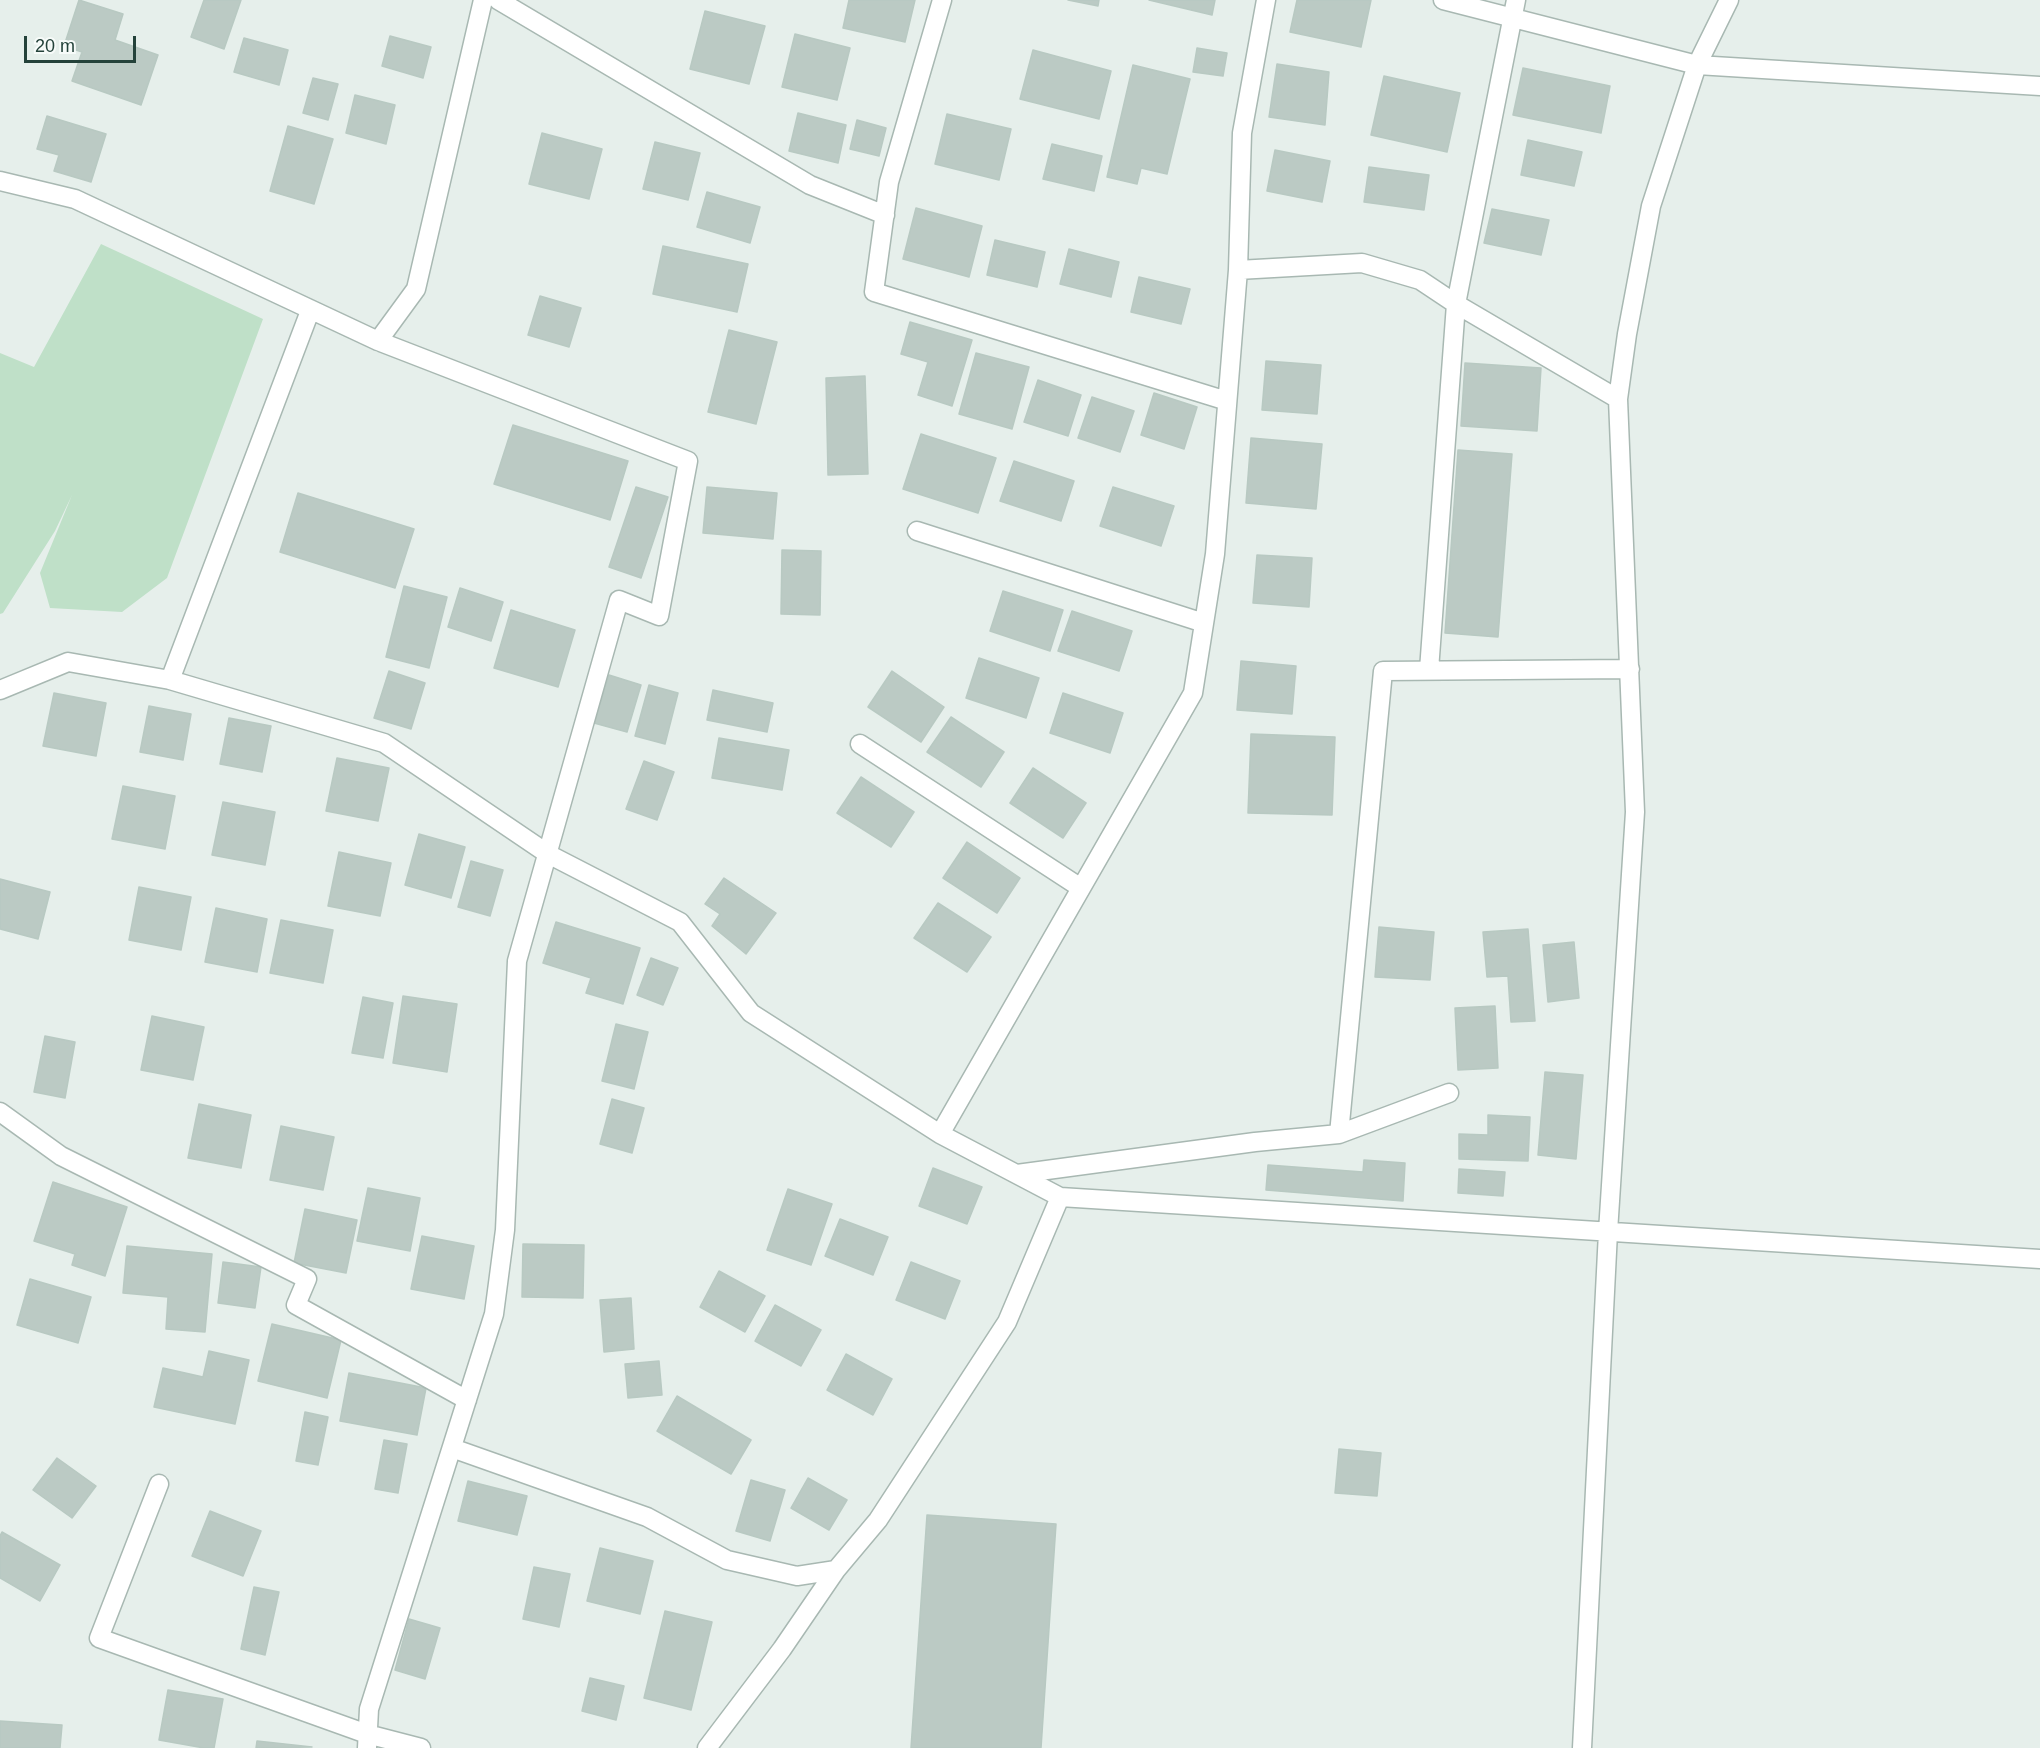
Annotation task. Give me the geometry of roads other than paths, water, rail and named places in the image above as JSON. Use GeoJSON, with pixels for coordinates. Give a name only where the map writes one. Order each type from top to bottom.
{"type":"FeatureCollection","features":[{"type":"Feature","properties":{"kind":"street"},"geometry":{"type":"LineString","coordinates":[[378,341],[416,289],[483,0]]}},
{"type":"Feature","properties":{"kind":"street"},"geometry":{"type":"LineString","coordinates":[[498,0],[810,185],[885,215]]}},
{"type":"Feature","properties":{"kind":"street"},"geometry":{"type":"LineString","coordinates":[[942,0],[889,182],[874,292],[1227,401]]}},
{"type":"Feature","properties":{"kind":"street"},"geometry":{"type":"LineString","coordinates":[[940,1134],[1193,693],[1215,554],[1238,270],[1242,133],[1266,0]]}},
{"type":"Feature","properties":{"kind":"street"},"geometry":{"type":"LineString","coordinates":[[1443,0],[1514,9],[1697,64],[2040,87]]}},
{"type":"Feature","properties":{"kind":"street"},"geometry":{"type":"LineString","coordinates":[[1582,1748],[1608,1232],[1635,812],[1618,399],[1627,334],[1651,206],[1697,64],[1729,0]]}},
{"type":"Feature","properties":{"kind":"street"},"geometry":{"type":"LineString","coordinates":[[1430,670],[1456,304],[1514,9]]}},
{"type":"Feature","properties":{"kind":"street"},"geometry":{"type":"LineString","coordinates":[[0,181],[75,199],[378,341],[688,461],[659,616],[619,600],[517,961],[505,1230],[494,1314],[369,1709],[367,1741]]}},
{"type":"Feature","properties":{"kind":"street"},"geometry":{"type":"LineString","coordinates":[[1238,270],[1362,263],[1420,280],[1456,304],[1618,399]]}},
{"type":"Feature","properties":{"kind":"street"},"geometry":{"type":"LineString","coordinates":[[170,680],[310,311]]}},
{"type":"Feature","properties":{"kind":"street"},"geometry":{"type":"LineString","coordinates":[[917,531],[1204,623]]}},
{"type":"Feature","properties":{"kind":"street"},"geometry":{"type":"LineString","coordinates":[[0,690],[68,662],[170,680],[384,743],[548,854],[680,922],[750,1013],[940,1134],[1060,1197],[2040,1259]]}},
{"type":"Feature","properties":{"kind":"street"},"geometry":{"type":"LineString","coordinates":[[1339,1134],[1383,671],[1630,669]]}},
{"type":"Feature","properties":{"kind":"street"},"geometry":{"type":"LineString","coordinates":[[860,744],[1082,888]]}},
{"type":"Feature","properties":{"kind":"street"},"geometry":{"type":"LineString","coordinates":[[1017,1174],[1255,1142],[1339,1134],[1449,1093]]}},
{"type":"Feature","properties":{"kind":"street"},"geometry":{"type":"LineString","coordinates":[[0,1112],[61,1156],[307,1279],[296,1305],[466,1400]]}},
{"type":"Feature","properties":{"kind":"street"},"geometry":{"type":"LineString","coordinates":[[707,1748],[782,1649],[836,1570],[878,1520],[1006,1322],[1060,1197]]}},
{"type":"Feature","properties":{"kind":"street"},"geometry":{"type":"LineString","coordinates":[[452,1448],[647,1517],[728,1560],[797,1576],[836,1570]]}},
{"type":"Feature","properties":{"kind":"street"},"geometry":{"type":"LineString","coordinates":[[159,1484],[99,1638],[367,1741],[421,1748]]}}]}
